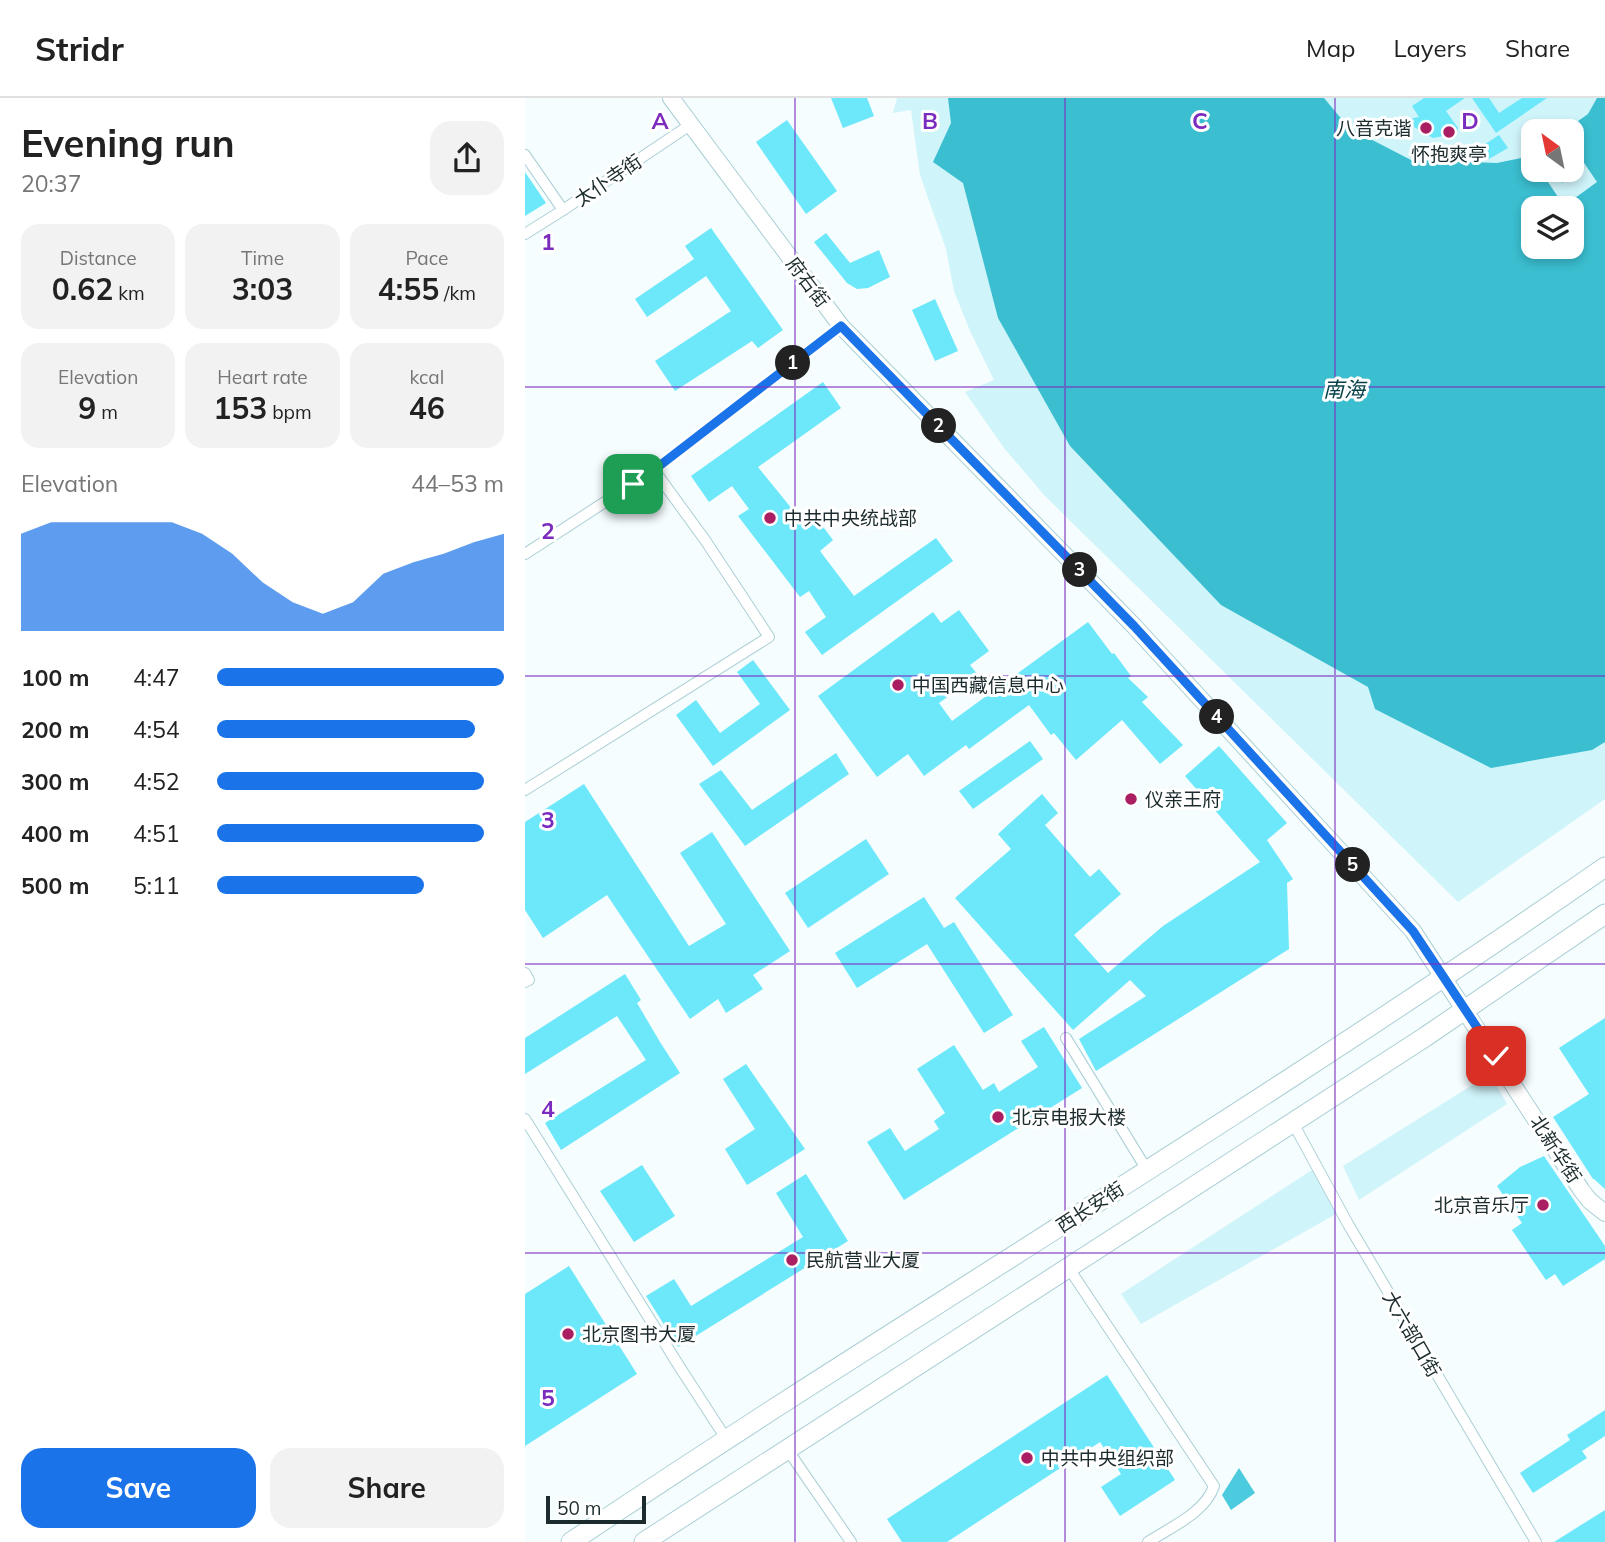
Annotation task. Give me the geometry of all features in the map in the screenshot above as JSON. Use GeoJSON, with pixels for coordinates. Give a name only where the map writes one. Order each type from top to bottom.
{"type":"FeatureCollection","features":[{"type":"Feature","properties":{"kind":"highway","name":"西长安街"},"geometry":{"type":"LineString","coordinates":[[571,1542],[1444,978],[1605,867]]}},
{"type":"Feature","properties":{"kind":"highway","name":"西长安街"},"geometry":{"type":"LineString","coordinates":[[644,1542],[1466,1010],[1605,914]]}},
{"type":"Feature","properties":{"kind":"main road","name":"府右街"},"geometry":{"type":"LineString","coordinates":[[671,98],[841,326],[1134,626],[1413,931],[1466,1010]]}},
{"type":"Feature","properties":{"kind":"main road","name":"北新华街"},"geometry":{"type":"LineString","coordinates":[[1466,1010],[1583,1191],[1605,1213]]}},
{"type":"Feature","properties":{"kind":"street","name":"太仆寺街"},"geometry":{"type":"LineString","coordinates":[[525,234],[690,125]]}},
{"type":"Feature","properties":{"kind":"street"},"geometry":{"type":"LineString","coordinates":[[525,155],[563,210]]}},
{"type":"Feature","properties":{"kind":"street"},"geometry":{"type":"LineString","coordinates":[[525,554],[654,470],[841,326]]}},
{"type":"Feature","properties":{"kind":"street"},"geometry":{"type":"LineString","coordinates":[[525,790],[769,637],[705,540],[654,470]]}},
{"type":"Feature","properties":{"kind":"street"},"geometry":{"type":"LineString","coordinates":[[525,973],[529,980],[525,982]]}},
{"type":"Feature","properties":{"kind":"street"},"geometry":{"type":"LineString","coordinates":[[1066,1038],[1147,1170]]}},
{"type":"Feature","properties":{"kind":"street"},"geometry":{"type":"LineString","coordinates":[[525,1119],[727,1440]]}},
{"type":"Feature","properties":{"kind":"street","name":"大六部口街"},"geometry":{"type":"LineString","coordinates":[[1293,1122],[1347,1224],[1536,1542]]}},
{"type":"Feature","properties":{"kind":"street"},"geometry":{"type":"LineString","coordinates":[[1068,1267],[1214,1486],[1201,1507],[1148,1542]]}},
{"type":"Feature","properties":{"kind":"street"},"geometry":{"type":"LineString","coordinates":[[787,1449],[851,1542]]}},
{"type":"Feature","properties":{"kind":"shaded area","name":"南海"},"geometry":{"type":"Polygon","coordinates":[[[897,98],[1605,98],[1605,799],[1458,902],[1044,495],[1004,448],[965,392],[994,380],[954,291],[946,249],[920,175],[911,110],[893,113],[897,98]]]}},
{"type":"Feature","properties":{"kind":"shaded area"},"geometry":{"type":"Polygon","coordinates":[[[1490,1074],[1507,1104],[1359,1200],[1343,1166],[1490,1074]]]}},
{"type":"Feature","properties":{"kind":"shaded area"},"geometry":{"type":"Polygon","coordinates":[[[1312,1170],[1336,1214],[1141,1324],[1121,1294],[1312,1170]]]}},
{"type":"Feature","properties":{"kind":"shaded area"},"geometry":{"type":"Polygon","coordinates":[[[1239,1468],[1255,1493],[1231,1510],[1222,1495],[1239,1468]]]}},
{"type":"Feature","properties":{"kind":"water","name":"南海"},"geometry":{"type":"Polygon","coordinates":[[[948,98],[1324,98],[1349,128],[1411,160],[1497,163],[1521,158],[1521,182],[1548,182],[1557,196],[1521,196],[1521,259],[1584,259],[1584,196],[1578,196],[1597,182],[1584,163],[1584,119],[1581,119],[1588,114],[1597,98],[1605,98],[1605,742],[1592,750],[1491,768],[1375,709],[1368,687],[1221,605],[1070,446],[998,318],[963,183],[933,162],[951,123],[948,98]]]}},
{"type":"Feature","properties":{"kind":"building"},"geometry":{"type":"Polygon","coordinates":[[[831,98],[867,98],[874,116],[843,128],[831,98]]]}},
{"type":"Feature","properties":{"kind":"building"},"geometry":{"type":"Polygon","coordinates":[[[1424,98],[1465,98],[1446,111],[1458,128],[1456,135],[1449,139],[1443,136],[1433,138],[1402,120],[1419,117],[1412,106],[1424,98]]]}},
{"type":"Feature","properties":{"kind":"building"},"geometry":{"type":"Polygon","coordinates":[[[1472,98],[1489,98],[1499,113],[1522,98],[1547,98],[1496,133],[1472,98]]]}},
{"type":"Feature","properties":{"kind":"building"},"geometry":{"type":"Polygon","coordinates":[[[787,120],[837,191],[806,214],[756,142],[787,120]]]}},
{"type":"Feature","properties":{"kind":"building"},"geometry":{"type":"Polygon","coordinates":[[[1499,135],[1508,148],[1487,160],[1479,148],[1499,135]]]}},
{"type":"Feature","properties":{"kind":"building"},"geometry":{"type":"Polygon","coordinates":[[[525,172],[546,203],[525,216],[525,172]]]}},
{"type":"Feature","properties":{"kind":"building"},"geometry":{"type":"Polygon","coordinates":[[[711,228],[783,330],[758,348],[752,341],[675,391],[655,361],[731,311],[706,276],[647,317],[635,299],[694,259],[685,246],[711,228]]]}},
{"type":"Feature","properties":{"kind":"building"},"geometry":{"type":"Polygon","coordinates":[[[826,233],[850,263],[879,250],[890,277],[868,288],[857,289],[847,283],[814,242],[826,233]]]}},
{"type":"Feature","properties":{"kind":"building"},"geometry":{"type":"Polygon","coordinates":[[[935,299],[958,351],[935,361],[912,310],[935,299]]]}},
{"type":"Feature","properties":{"kind":"building","name":"中共中央统战部"},"geometry":{"type":"Polygon","coordinates":[[[823,382],[841,408],[758,467],[801,520],[812,512],[833,540],[820,551],[854,596],[936,538],[953,561],[822,655],[805,632],[826,617],[809,591],[800,597],[738,516],[749,509],[732,486],[709,502],[691,476],[823,382]]]}},
{"type":"Feature","properties":{"kind":"building"},"geometry":{"type":"Polygon","coordinates":[[[959,610],[989,651],[970,665],[978,675],[939,703],[952,721],[1088,622],[1131,676],[1128,678],[1148,697],[1142,702],[1183,745],[1160,764],[1122,720],[1076,760],[1054,733],[1051,735],[1029,705],[969,749],[966,745],[924,776],[908,754],[877,777],[818,696],[933,612],[941,623],[959,610]]]}},
{"type":"Feature","properties":{"kind":"building"},"geometry":{"type":"Polygon","coordinates":[[[753,660],[790,710],[713,766],[676,715],[696,700],[720,733],[760,704],[737,672],[753,660]]]}},
{"type":"Feature","properties":{"kind":"building"},"geometry":{"type":"Polygon","coordinates":[[[1030,741],[1043,759],[973,809],[959,791],[1030,741]]]}},
{"type":"Feature","properties":{"kind":"building"},"geometry":{"type":"Polygon","coordinates":[[[1219,746],[1287,823],[1267,840],[1293,879],[1287,883],[1289,949],[1096,1071],[1079,1039],[1146,996],[1130,980],[1073,1030],[955,898],[1011,849],[998,834],[1042,794],[1058,813],[1045,825],[1090,877],[1099,869],[1121,894],[1074,935],[1108,973],[1163,926],[1260,862],[1185,776],[1219,746]]]}},
{"type":"Feature","properties":{"kind":"building"},"geometry":{"type":"Polygon","coordinates":[[[836,753],[849,774],[745,846],[699,784],[721,770],[752,810],[836,753]]]}},
{"type":"Feature","properties":{"kind":"building"},"geometry":{"type":"Polygon","coordinates":[[[584,784],[689,946],[726,924],[680,853],[712,832],[790,951],[753,975],[763,989],[726,1013],[718,999],[690,1019],[607,895],[543,938],[525,910],[525,822],[584,784]]]}},
{"type":"Feature","properties":{"kind":"building"},"geometry":{"type":"Polygon","coordinates":[[[866,839],[889,874],[808,928],[785,893],[866,839]]]}},
{"type":"Feature","properties":{"kind":"building"},"geometry":{"type":"Polygon","coordinates":[[[924,897],[944,928],[954,922],[1013,1015],[984,1033],[927,944],[857,988],[835,953],[924,897]]]}},
{"type":"Feature","properties":{"kind":"building"},"geometry":{"type":"Polygon","coordinates":[[[625,974],[641,1000],[637,1003],[680,1073],[561,1150],[545,1123],[646,1060],[617,1016],[525,1074],[525,1038],[625,974]]]}},
{"type":"Feature","properties":{"kind":"building"},"geometry":{"type":"Polygon","coordinates":[[[1605,1018],[1605,1189],[1593,1179],[1553,1117],[1589,1094],[1559,1048],[1605,1018]]]}},
{"type":"Feature","properties":{"kind":"building","name":"北京电报大楼"},"geometry":{"type":"Polygon","coordinates":[[[1044,1027],[1082,1088],[904,1200],[867,1142],[890,1128],[905,1151],[939,1129],[934,1121],[945,1113],[917,1069],[954,1045],[983,1090],[994,1083],[999,1092],[1038,1067],[1021,1041],[1044,1027]]]}},
{"type":"Feature","properties":{"kind":"building"},"geometry":{"type":"Polygon","coordinates":[[[746,1064],[805,1149],[747,1185],[725,1149],[755,1129],[723,1079],[746,1064]]]}},
{"type":"Feature","properties":{"kind":"building","name":"北京音乐厅"},"geometry":{"type":"Polygon","coordinates":[[[1544,1156],[1605,1246],[1605,1259],[1563,1286],[1555,1274],[1546,1280],[1512,1230],[1522,1223],[1497,1186],[1520,1167],[1544,1156]]]}},
{"type":"Feature","properties":{"kind":"building"},"geometry":{"type":"Polygon","coordinates":[[[642,1165],[675,1216],[634,1242],[600,1191],[642,1165]]]}},
{"type":"Feature","properties":{"kind":"building","name":"民航营业大厦"},"geometry":{"type":"Polygon","coordinates":[[[806,1174],[848,1241],[678,1347],[646,1296],[674,1279],[691,1306],[803,1237],[776,1193],[806,1174]]]}},
{"type":"Feature","properties":{"kind":"building","name":"北京图书大厦"},"geometry":{"type":"Polygon","coordinates":[[[569,1266],[637,1374],[525,1446],[525,1294],[569,1266]]]}},
{"type":"Feature","properties":{"kind":"building","name":"中共中央组织部"},"geometry":{"type":"Polygon","coordinates":[[[1107,1375],[1175,1480],[1120,1516],[1101,1487],[1121,1474],[1100,1442],[947,1542],[902,1542],[887,1519],[1107,1375]]]}},
{"type":"Feature","properties":{"kind":"building"},"geometry":{"type":"Polygon","coordinates":[[[1605,1410],[1605,1436],[1582,1451],[1587,1458],[1533,1493],[1520,1473],[1570,1440],[1567,1435],[1605,1410]]]}},
{"type":"Feature","properties":{"kind":"building"},"geometry":{"type":"Polygon","coordinates":[[[1605,1510],[1605,1542],[1554,1542],[1605,1510]]]}},
{"type":"Feature","properties":{"kind":"place","name":"八音克谐"},"geometry":{"type":"Point","coordinates":[1426,128]}},
{"type":"Feature","properties":{"kind":"place","name":"怀抱爽亭"},"geometry":{"type":"Point","coordinates":[1449,132]}},
{"type":"Feature","properties":{"kind":"place","name":"中共中央统战部"},"geometry":{"type":"Point","coordinates":[770,518]}},
{"type":"Feature","properties":{"kind":"place","name":"中国西藏信息中心"},"geometry":{"type":"Point","coordinates":[898,685]}},
{"type":"Feature","properties":{"kind":"place","name":"仪亲王府"},"geometry":{"type":"Point","coordinates":[1131,799]}},
{"type":"Feature","properties":{"kind":"place","name":"北京电报大楼"},"geometry":{"type":"Point","coordinates":[998,1117]}},
{"type":"Feature","properties":{"kind":"place","name":"北京音乐厅"},"geometry":{"type":"Point","coordinates":[1543,1205]}},
{"type":"Feature","properties":{"kind":"place","name":"民航营业大厦"},"geometry":{"type":"Point","coordinates":[792,1260]}},
{"type":"Feature","properties":{"kind":"place","name":"北京图书大厦"},"geometry":{"type":"Point","coordinates":[568,1334]}},
{"type":"Feature","properties":{"kind":"place","name":"中共中央组织部"},"geometry":{"type":"Point","coordinates":[1027,1458]}},
{"type":"Feature","properties":{"kind":"route"},"geometry":{"type":"LineString","coordinates":[[633,484],[841,326],[1134,626],[1413,931],[1496,1056]]}}]}
